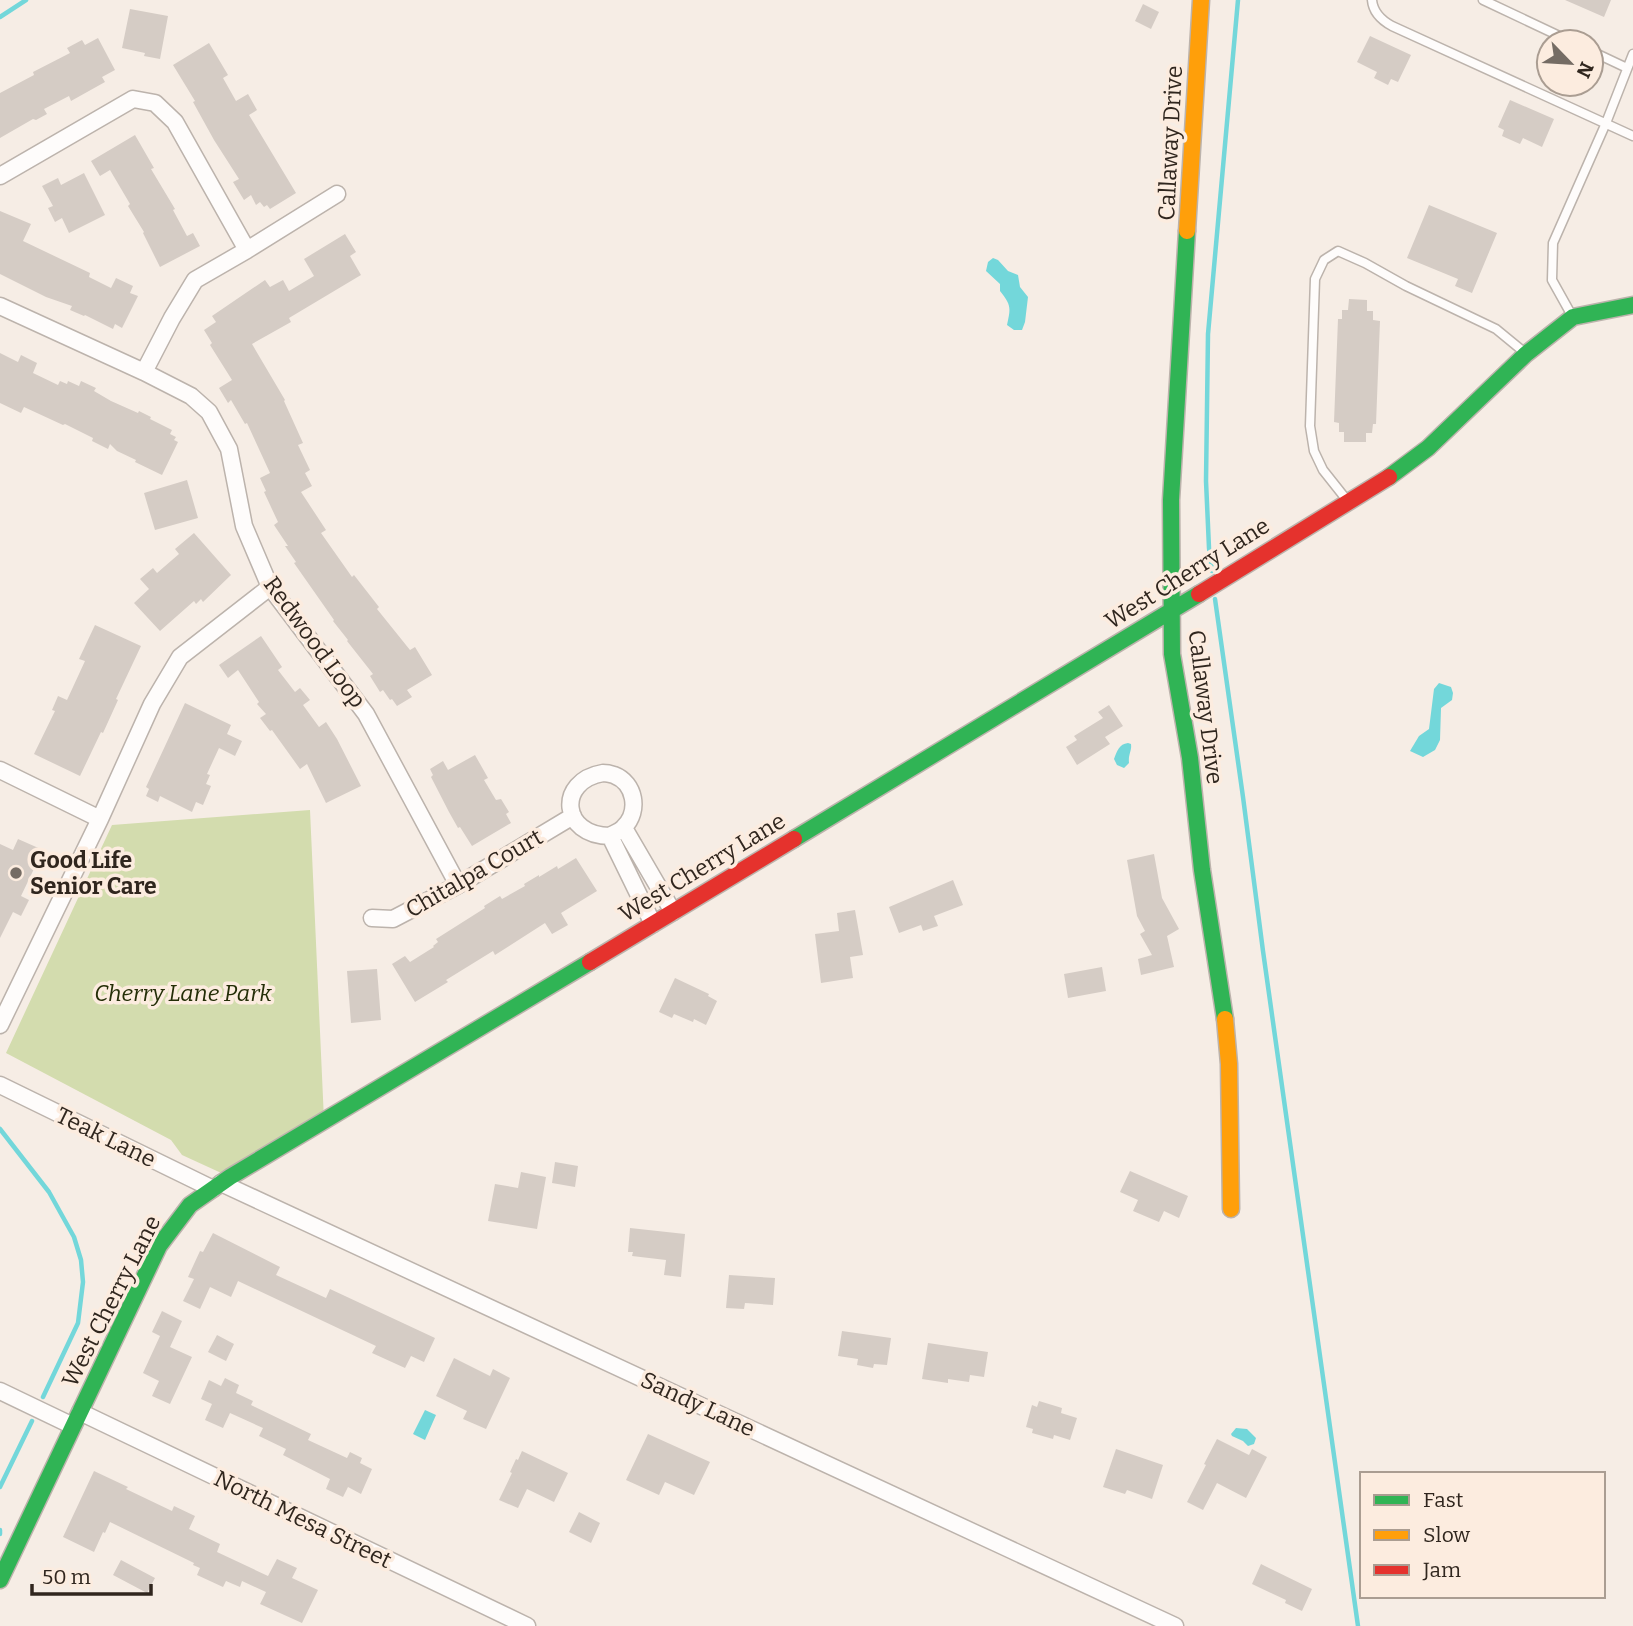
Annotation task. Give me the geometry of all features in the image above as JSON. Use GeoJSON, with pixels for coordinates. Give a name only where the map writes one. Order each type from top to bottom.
{"type":"FeatureCollection","features":[{"type":"Feature","properties":{"kind":"street","name":"Callaway Drive"},"geometry":{"type":"LineString","coordinates":[[1201,0],[1171,500],[1172,654],[1190,758],[1202,870],[1225,1017],[1231,1209]]}},
{"type":"Feature","properties":{"kind":"street"},"geometry":{"type":"LineString","coordinates":[[0,176],[133,99],[155,103],[175,122],[247,250]]}},
{"type":"Feature","properties":{"kind":"street"},"geometry":{"type":"LineString","coordinates":[[144,372],[195,280],[337,194]]}},
{"type":"Feature","properties":{"kind":"street"},"geometry":{"type":"LineString","coordinates":[[1573,317],[1633,305]]}},
{"type":"Feature","properties":{"kind":"street","name":"Redwood Loop"},"geometry":{"type":"LineString","coordinates":[[0,306],[144,372],[191,396],[209,412],[229,449],[244,526],[270,587],[366,714],[458,885]]}},
{"type":"Feature","properties":{"kind":"street","name":"West Cherry Lane"},"geometry":{"type":"LineString","coordinates":[[0,1580],[159,1246],[190,1205],[217,1186],[1398,472],[1428,448],[1526,354],[1573,317]]}},
{"type":"Feature","properties":{"kind":"street"},"geometry":{"type":"LineString","coordinates":[[0,1025],[100,819],[152,704],[180,657],[270,587]]}},
{"type":"Feature","properties":{"kind":"street"},"geometry":{"type":"LineString","coordinates":[[0,771],[100,819]]}},
{"type":"Feature","properties":{"kind":"street"},"geometry":{"type":"LineString","coordinates":[[591,775],[615,775],[625,782],[632,793],[634,805],[631,817],[617,832],[601,836],[589,833],[579,826],[573,816],[570,803],[573,791],[581,781],[591,775]]}},
{"type":"Feature","properties":{"kind":"street","name":"Chitalpa Court"},"geometry":{"type":"LineString","coordinates":[[372,918],[393,919],[458,885],[573,816]]}},
{"type":"Feature","properties":{"kind":"street"},"geometry":{"type":"LineString","coordinates":[[617,832],[673,912]]}},
{"type":"Feature","properties":{"kind":"street"},"geometry":{"type":"LineString","coordinates":[[617,832],[653,924]]}},
{"type":"Feature","properties":{"kind":"street","name":"Teak Lane"},"geometry":{"type":"LineString","coordinates":[[0,1085],[217,1186]]}},
{"type":"Feature","properties":{"kind":"street","name":"Sandy Lane"},"geometry":{"type":"LineString","coordinates":[[217,1186],[1168,1624]]}},
{"type":"Feature","properties":{"kind":"street","name":"North Mesa Street"},"geometry":{"type":"LineString","coordinates":[[0,1391],[77,1419],[527,1626]]}},
{"type":"Feature","properties":{"kind":"lane"},"geometry":{"type":"LineString","coordinates":[[1372,0],[1372,6],[1380,18],[1392,26],[1633,136]]}},
{"type":"Feature","properties":{"kind":"lane"},"geometry":{"type":"LineString","coordinates":[[1483,0],[1542,28]]}},
{"type":"Feature","properties":{"kind":"lane"},"geometry":{"type":"LineString","coordinates":[[1573,317],[1552,280],[1553,243],[1633,54]]}},
{"type":"Feature","properties":{"kind":"lane"},"geometry":{"type":"LineString","coordinates":[[1605,58],[1627,68]]}},
{"type":"Feature","properties":{"kind":"lane"},"geometry":{"type":"LineString","coordinates":[[1348,501],[1323,470],[1314,451],[1310,426],[1315,279],[1325,260],[1338,251],[1365,263],[1496,329],[1526,354]]}},
{"type":"Feature","properties":{"kind":"green space","name":"Cherry Lane Park"},"geometry":{"type":"Polygon","coordinates":[[[310,810],[324,1120],[230,1177],[182,1155],[171,1140],[6,1053],[112,825],[310,810]]]}},
{"type":"Feature","properties":{"kind":"water"},"geometry":{"type":"Polygon","coordinates":[[[993,258],[1008,271],[1018,275],[1020,287],[1028,297],[1022,330],[1014,330],[1007,325],[1008,303],[1000,291],[1000,284],[986,271],[988,262],[993,258]]]}},
{"type":"Feature","properties":{"kind":"water"},"geometry":{"type":"Polygon","coordinates":[[[1439,683],[1451,687],[1452,700],[1441,708],[1440,740],[1435,750],[1423,757],[1410,751],[1419,736],[1429,729],[1434,689],[1439,683]]]}},
{"type":"Feature","properties":{"kind":"water"},"geometry":{"type":"Polygon","coordinates":[[[1131,744],[1129,763],[1124,768],[1117,765],[1114,759],[1120,746],[1131,744]]]}},
{"type":"Feature","properties":{"kind":"water"},"geometry":{"type":"Polygon","coordinates":[[[425,1410],[436,1415],[425,1440],[413,1434],[425,1410]]]}},
{"type":"Feature","properties":{"kind":"water"},"geometry":{"type":"Polygon","coordinates":[[[1236,1428],[1247,1429],[1256,1438],[1254,1444],[1248,1446],[1232,1436],[1236,1428]]]}},
{"type":"Feature","properties":{"kind":"building"},"geometry":{"type":"Polygon","coordinates":[[[1565,0],[1611,0],[1604,17],[1565,0]]]}},
{"type":"Feature","properties":{"kind":"building"},"geometry":{"type":"Polygon","coordinates":[[[1143,4],[1159,12],[1151,29],[1135,21],[1143,4]]]}},
{"type":"Feature","properties":{"kind":"building"},"geometry":{"type":"Polygon","coordinates":[[[130,9],[168,16],[160,59],[122,48],[130,9]]]}},
{"type":"Feature","properties":{"kind":"building"},"geometry":{"type":"Polygon","coordinates":[[[1370,36],[1411,55],[1398,82],[1391,79],[1388,85],[1374,78],[1377,72],[1357,62],[1370,36]]]}},
{"type":"Feature","properties":{"kind":"building"},"geometry":{"type":"Polygon","coordinates":[[[98,38],[115,70],[102,77],[105,82],[71,101],[69,96],[44,109],[47,114],[0,138],[0,93],[70,53],[67,48],[82,40],[85,45],[98,38]]]}},
{"type":"Feature","properties":{"kind":"building"},"geometry":{"type":"Polygon","coordinates":[[[209,43],[228,75],[223,78],[236,101],[248,94],[257,110],[249,115],[296,193],[270,209],[260,202],[256,205],[251,195],[244,200],[233,182],[239,179],[173,65],[209,43]]]}},
{"type":"Feature","properties":{"kind":"building"},"geometry":{"type":"Polygon","coordinates":[[[1510,100],[1554,119],[1542,147],[1523,138],[1520,144],[1502,136],[1504,130],[1498,127],[1510,100]]]}},
{"type":"Feature","properties":{"kind":"building"},"geometry":{"type":"Polygon","coordinates":[[[135,135],[187,236],[193,233],[200,246],[160,267],[128,206],[130,204],[110,170],[100,176],[91,161],[135,135]]]}},
{"type":"Feature","properties":{"kind":"building"},"geometry":{"type":"Polygon","coordinates":[[[84,173],[105,215],[69,233],[62,218],[55,222],[48,208],[53,206],[42,186],[58,178],[61,185],[84,173]]]}},
{"type":"Feature","properties":{"kind":"building"},"geometry":{"type":"Polygon","coordinates":[[[1429,205],[1497,233],[1472,293],[1455,286],[1458,279],[1407,258],[1429,205]]]}},
{"type":"Feature","properties":{"kind":"building"},"geometry":{"type":"Polygon","coordinates":[[[0,211],[31,224],[23,241],[90,273],[89,277],[111,288],[116,278],[133,286],[130,293],[138,296],[122,328],[115,324],[113,329],[70,310],[72,306],[46,297],[0,274],[0,211]]]}},
{"type":"Feature","properties":{"kind":"building"},"geometry":{"type":"Polygon","coordinates":[[[345,234],[356,252],[350,256],[361,275],[289,318],[291,322],[252,344],[285,400],[303,443],[298,445],[310,470],[305,473],[312,486],[301,492],[326,530],[321,533],[410,650],[415,647],[432,675],[407,690],[412,697],[397,706],[383,690],[380,692],[370,676],[373,674],[294,563],[296,562],[285,546],[288,546],[274,525],[278,522],[260,478],[270,473],[247,423],[245,424],[231,400],[228,403],[219,388],[232,380],[204,330],[216,322],[212,316],[265,280],[270,287],[283,280],[289,291],[314,276],[304,259],[345,234]]]}},
{"type":"Feature","properties":{"kind":"building"},"geometry":{"type":"Polygon","coordinates":[[[1349,299],[1367,300],[1367,311],[1373,311],[1373,320],[1380,321],[1376,424],[1373,424],[1372,433],[1366,433],[1366,442],[1344,442],[1344,432],[1339,432],[1339,423],[1334,422],[1338,319],[1342,319],[1342,310],[1348,310],[1349,299]]]}},
{"type":"Feature","properties":{"kind":"building"},"geometry":{"type":"Polygon","coordinates":[[[0,353],[18,362],[21,355],[37,363],[33,373],[58,385],[60,381],[67,384],[68,381],[79,386],[81,381],[96,388],[94,391],[111,401],[138,413],[139,411],[172,430],[170,434],[176,437],[174,440],[178,442],[162,475],[135,462],[136,460],[117,451],[110,444],[108,449],[65,424],[24,407],[21,413],[0,403],[0,353]]]}},
{"type":"Feature","properties":{"kind":"building"},"geometry":{"type":"Polygon","coordinates":[[[187,480],[198,518],[155,530],[144,493],[187,480]]]}},
{"type":"Feature","properties":{"kind":"building"},"geometry":{"type":"Polygon","coordinates":[[[194,533],[231,575],[203,602],[201,599],[196,604],[194,601],[160,631],[134,603],[149,589],[140,579],[153,568],[157,573],[179,554],[175,549],[194,533]]]}},
{"type":"Feature","properties":{"kind":"building"},"geometry":{"type":"Polygon","coordinates":[[[95,625],[141,646],[103,733],[101,732],[80,776],[34,754],[55,711],[52,710],[58,696],[67,700],[85,661],[79,659],[95,625]]]}},
{"type":"Feature","properties":{"kind":"building"},"geometry":{"type":"Polygon","coordinates":[[[261,636],[282,667],[278,670],[295,692],[300,688],[310,700],[303,705],[319,727],[326,722],[361,786],[326,803],[307,764],[300,769],[260,718],[266,714],[257,704],[259,702],[238,670],[228,678],[219,665],[261,636]]]}},
{"type":"Feature","properties":{"kind":"building"},"geometry":{"type":"Polygon","coordinates":[[[185,703],[231,725],[227,734],[242,741],[235,756],[219,748],[207,774],[210,775],[206,784],[211,786],[203,805],[196,802],[192,812],[160,796],[158,802],[146,796],[149,789],[146,787],[185,703]]]}},
{"type":"Feature","properties":{"kind":"building"},"geometry":{"type":"Polygon","coordinates":[[[1109,705],[1123,726],[1105,737],[1110,744],[1077,765],[1066,747],[1077,740],[1074,736],[1103,718],[1098,712],[1109,705]]]}},
{"type":"Feature","properties":{"kind":"building"},"geometry":{"type":"Polygon","coordinates":[[[475,755],[488,778],[484,780],[496,800],[501,799],[509,812],[506,814],[511,823],[472,846],[449,812],[431,777],[433,775],[430,769],[443,761],[448,770],[475,755]]]}},
{"type":"Feature","properties":{"kind":"building","name":"Good Life Senior Care"},"geometry":{"type":"Polygon","coordinates":[[[18,839],[43,850],[21,896],[29,900],[21,916],[13,912],[0,938],[0,844],[13,850],[18,839]]]}},
{"type":"Feature","properties":{"kind":"building"},"geometry":{"type":"Polygon","coordinates":[[[1154,854],[1162,898],[1179,929],[1167,936],[1174,967],[1141,975],[1138,959],[1152,955],[1140,934],[1145,931],[1137,916],[1127,860],[1154,854]]]}},
{"type":"Feature","properties":{"kind":"building"},"geometry":{"type":"Polygon","coordinates":[[[576,858],[597,891],[561,913],[568,925],[552,934],[545,923],[495,955],[493,951],[415,1002],[392,964],[405,956],[410,962],[434,947],[438,942],[436,939],[485,908],[484,906],[500,896],[502,899],[539,875],[557,866],[558,869],[576,858]]]}},
{"type":"Feature","properties":{"kind":"building"},"geometry":{"type":"Polygon","coordinates":[[[953,880],[963,905],[934,916],[938,926],[923,931],[921,925],[899,933],[889,907],[953,880]]]}},
{"type":"Feature","properties":{"kind":"building"},"geometry":{"type":"Polygon","coordinates":[[[855,910],[863,955],[850,957],[853,978],[821,983],[815,934],[839,931],[837,913],[855,910]]]}},
{"type":"Feature","properties":{"kind":"building"},"geometry":{"type":"Polygon","coordinates":[[[1102,967],[1106,991],[1068,998],[1064,974],[1102,967]]]}},
{"type":"Feature","properties":{"kind":"building"},"geometry":{"type":"Polygon","coordinates":[[[377,969],[381,1020],[351,1023],[347,971],[377,969]]]}},
{"type":"Feature","properties":{"kind":"building"},"geometry":{"type":"Polygon","coordinates":[[[675,978],[709,994],[708,996],[717,1001],[706,1025],[694,1019],[693,1022],[674,1014],[672,1018],[659,1012],[675,978]]]}},
{"type":"Feature","properties":{"kind":"building"},"geometry":{"type":"Polygon","coordinates":[[[555,1162],[578,1166],[575,1187],[552,1183],[555,1162]]]}},
{"type":"Feature","properties":{"kind":"building"},"geometry":{"type":"Polygon","coordinates":[[[1130,1171],[1188,1196],[1179,1218],[1164,1211],[1159,1222],[1133,1211],[1138,1200],[1120,1192],[1130,1171]]]}},
{"type":"Feature","properties":{"kind":"building"},"geometry":{"type":"Polygon","coordinates":[[[521,1172],[546,1177],[537,1229],[488,1221],[495,1184],[518,1188],[521,1172]]]}},
{"type":"Feature","properties":{"kind":"building"},"geometry":{"type":"Polygon","coordinates":[[[630,1228],[685,1234],[681,1277],[664,1275],[666,1260],[632,1256],[633,1252],[628,1252],[630,1228]]]}},
{"type":"Feature","properties":{"kind":"building"},"geometry":{"type":"Polygon","coordinates":[[[213,1233],[280,1267],[276,1275],[326,1298],[330,1289],[435,1338],[424,1362],[411,1356],[405,1368],[372,1353],[376,1346],[238,1281],[231,1297],[210,1287],[200,1309],[183,1301],[194,1279],[188,1277],[200,1251],[203,1252],[213,1233]]]}},
{"type":"Feature","properties":{"kind":"building"},"geometry":{"type":"Polygon","coordinates":[[[729,1275],[775,1278],[773,1305],[745,1303],[744,1309],[726,1308],[729,1275]]]}},
{"type":"Feature","properties":{"kind":"building"},"geometry":{"type":"Polygon","coordinates":[[[162,1311],[182,1321],[170,1347],[192,1357],[170,1404],[152,1396],[159,1381],[143,1373],[160,1336],[152,1332],[162,1311]]]}},
{"type":"Feature","properties":{"kind":"building"},"geometry":{"type":"Polygon","coordinates":[[[842,1331],[891,1338],[887,1365],[874,1364],[873,1368],[857,1365],[858,1359],[838,1356],[842,1331]]]}},
{"type":"Feature","properties":{"kind":"building"},"geometry":{"type":"Polygon","coordinates":[[[217,1335],[234,1344],[226,1361],[208,1352],[217,1335]]]}},
{"type":"Feature","properties":{"kind":"building"},"geometry":{"type":"Polygon","coordinates":[[[928,1343],[988,1352],[984,1377],[970,1375],[969,1382],[948,1379],[948,1383],[922,1379],[928,1343]]]}},
{"type":"Feature","properties":{"kind":"building"},"geometry":{"type":"Polygon","coordinates":[[[454,1358],[490,1376],[493,1369],[510,1378],[486,1429],[463,1419],[467,1411],[436,1396],[454,1358]]]}},
{"type":"Feature","properties":{"kind":"building"},"geometry":{"type":"Polygon","coordinates":[[[225,1378],[239,1385],[236,1393],[253,1401],[251,1405],[311,1434],[308,1440],[347,1458],[350,1452],[362,1458],[360,1463],[372,1469],[361,1494],[348,1487],[343,1497],[326,1489],[330,1479],[283,1455],[286,1449],[259,1436],[263,1428],[230,1413],[223,1428],[205,1420],[212,1404],[201,1399],[209,1380],[221,1386],[225,1378]]]}},
{"type":"Feature","properties":{"kind":"building"},"geometry":{"type":"Polygon","coordinates":[[[1039,1401],[1062,1408],[1061,1413],[1077,1418],[1070,1440],[1032,1433],[1033,1429],[1026,1427],[1032,1405],[1037,1407],[1039,1401]]]}},
{"type":"Feature","properties":{"kind":"building"},"geometry":{"type":"Polygon","coordinates":[[[648,1434],[710,1462],[694,1495],[665,1482],[659,1495],[626,1480],[648,1434]]]}},
{"type":"Feature","properties":{"kind":"building"},"geometry":{"type":"Polygon","coordinates":[[[1217,1439],[1249,1455],[1252,1449],[1267,1457],[1246,1498],[1217,1483],[1203,1510],[1187,1502],[1217,1439]]]}},
{"type":"Feature","properties":{"kind":"building"},"geometry":{"type":"Polygon","coordinates":[[[1116,1449],[1163,1465],[1152,1499],[1127,1490],[1125,1494],[1103,1487],[1116,1449]]]}},
{"type":"Feature","properties":{"kind":"building"},"geometry":{"type":"Polygon","coordinates":[[[522,1451],[568,1473],[554,1502],[527,1489],[518,1508],[499,1500],[522,1451]]]}},
{"type":"Feature","properties":{"kind":"building"},"geometry":{"type":"Polygon","coordinates":[[[94,1471],[172,1511],[174,1506],[195,1516],[189,1529],[220,1544],[217,1552],[268,1576],[277,1559],[297,1568],[292,1578],[318,1590],[302,1623],[260,1604],[266,1592],[242,1581],[240,1587],[226,1581],[223,1587],[197,1575],[200,1568],[193,1565],[194,1563],[110,1522],[94,1552],[63,1537],[94,1471]]]}},
{"type":"Feature","properties":{"kind":"building"},"geometry":{"type":"Polygon","coordinates":[[[579,1512],[600,1523],[591,1543],[569,1532],[579,1512]]]}},
{"type":"Feature","properties":{"kind":"building"},"geometry":{"type":"Polygon","coordinates":[[[121,1560],[155,1578],[147,1593],[113,1575],[121,1560]]]}},
{"type":"Feature","properties":{"kind":"building"},"geometry":{"type":"Polygon","coordinates":[[[1261,1564],[1312,1589],[1302,1611],[1252,1584],[1261,1564]]]}},
{"type":"Feature","properties":{"kind":"waterway"},"geometry":{"type":"LineString","coordinates":[[0,17],[26,0]]}},
{"type":"Feature","properties":{"kind":"waterway"},"geometry":{"type":"LineString","coordinates":[[1212,571],[1206,481],[1208,334],[1238,0]]}},
{"type":"Feature","properties":{"kind":"waterway"},"geometry":{"type":"LineString","coordinates":[[1215,599],[1358,1626]]}},
{"type":"Feature","properties":{"kind":"waterway"},"geometry":{"type":"LineString","coordinates":[[0,1129],[49,1192],[74,1237],[81,1260],[83,1282],[78,1323],[43,1397]]}},
{"type":"Feature","properties":{"kind":"waterway"},"geometry":{"type":"LineString","coordinates":[[0,1487],[32,1421]]}},
{"type":"Feature","properties":{"kind":"traffic: fast"},"geometry":{"type":"LineString","coordinates":[[1187,231],[1171,500],[1172,654],[1190,758],[1202,870],[1225,1019]]}},
{"type":"Feature","properties":{"kind":"traffic: fast"},"geometry":{"type":"LineString","coordinates":[[1389,477],[1428,448],[1526,354],[1573,317],[1633,305]]}},
{"type":"Feature","properties":{"kind":"traffic: fast"},"geometry":{"type":"LineString","coordinates":[[794,839],[1199,594]]}},
{"type":"Feature","properties":{"kind":"traffic: fast"},"geometry":{"type":"LineString","coordinates":[[0,1580],[159,1246],[190,1205],[230,1177],[590,962]]}},
{"type":"Feature","properties":{"kind":"traffic: slow"},"geometry":{"type":"LineString","coordinates":[[1187,231],[1201,0]]}},
{"type":"Feature","properties":{"kind":"traffic: slow"},"geometry":{"type":"LineString","coordinates":[[1225,1019],[1229,1064],[1231,1209]]}},
{"type":"Feature","properties":{"kind":"traffic: jam"},"geometry":{"type":"LineString","coordinates":[[1199,594],[1389,477]]}},
{"type":"Feature","properties":{"kind":"traffic: jam"},"geometry":{"type":"LineString","coordinates":[[590,962],[794,839]]}},
{"type":"Feature","properties":{"kind":"place","name":"Good Life Senior Care"},"geometry":{"type":"Point","coordinates":[16,873]}}]}
